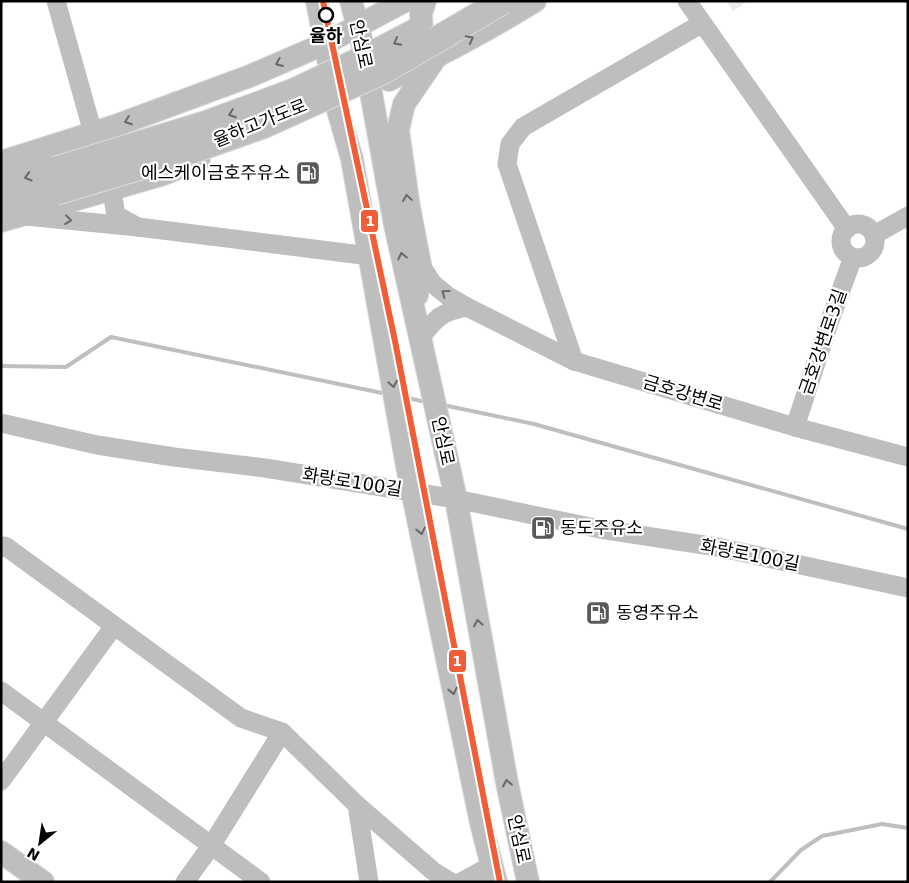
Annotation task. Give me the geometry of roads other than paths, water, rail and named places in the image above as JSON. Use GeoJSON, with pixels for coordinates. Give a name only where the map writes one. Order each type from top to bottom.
{"type":"FeatureCollection","features":[{"type":"Feature","properties":{"kind":"highway","name":"율하고가도로"},"geometry":{"type":"LineString","coordinates":[[7,214],[55,181],[293,92],[369,56],[442,18],[470,1]]}},
{"type":"Feature","properties":{"kind":"highway","name":"율하고가도로"},"geometry":{"type":"LineString","coordinates":[[1,185],[55,181],[182,154],[264,125],[382,71],[503,1]]}},
{"type":"Feature","properties":{"kind":"main road","name":"안심로"},"geometry":{"type":"LineString","coordinates":[[317,1],[337,107],[352,159],[407,466],[481,823],[487,878]]}},
{"type":"Feature","properties":{"kind":"main road","name":"안심로"},"geometry":{"type":"LineString","coordinates":[[351,1],[360,35],[395,225],[456,499],[507,783],[528,882]]}},
{"type":"Feature","properties":{"kind":"main road"},"geometry":{"type":"LineString","coordinates":[[1,162],[93,133],[244,78],[324,44],[360,35],[405,1]]}},
{"type":"Feature","properties":{"kind":"main road"},"geometry":{"type":"LineString","coordinates":[[425,1],[421,14],[422,36],[436,57]]}},
{"type":"Feature","properties":{"kind":"main road"},"geometry":{"type":"LineString","coordinates":[[7,214],[161,175],[337,107],[436,57],[535,1]]}},
{"type":"Feature","properties":{"kind":"main road"},"geometry":{"type":"LineString","coordinates":[[415,315],[420,264],[398,130],[404,104],[436,57]]}},
{"type":"Feature","properties":{"kind":"main road"},"geometry":{"type":"LineString","coordinates":[[244,78],[255,90],[267,109],[267,115],[255,138]]}},
{"type":"Feature","properties":{"kind":"main road"},"geometry":{"type":"LineString","coordinates":[[1,852],[43,882]]}},
{"type":"Feature","properties":{"kind":"street"},"geometry":{"type":"LineString","coordinates":[[56,1],[93,133]]}},
{"type":"Feature","properties":{"kind":"street"},"geometry":{"type":"LineString","coordinates":[[687,1],[701,24],[847,229]]}},
{"type":"Feature","properties":{"kind":"street"},"geometry":{"type":"LineString","coordinates":[[574,361],[507,164],[510,144],[523,127],[701,24]]}},
{"type":"Feature","properties":{"kind":"street"},"geometry":{"type":"LineString","coordinates":[[115,188],[113,198],[116,215],[138,227]]}},
{"type":"Feature","properties":{"kind":"street"},"geometry":{"type":"LineString","coordinates":[[7,214],[138,227],[370,256]]}},
{"type":"Feature","properties":{"kind":"street"},"geometry":{"type":"LineString","coordinates":[[874,235],[908,216]]}},
{"type":"Feature","properties":{"kind":"street"},"geometry":{"type":"LineString","coordinates":[[852,225],[863,225],[872,230],[874,235],[875,246],[869,255],[859,258],[853,257],[848,255],[842,245],[843,233],[852,225]]}},
{"type":"Feature","properties":{"kind":"street","name":"금호강변로3길"},"geometry":{"type":"LineString","coordinates":[[794,427],[853,257]]}},
{"type":"Feature","properties":{"kind":"street","name":"금호강변로"},"geometry":{"type":"LineString","coordinates":[[420,264],[434,284],[448,296],[574,361],[794,427],[908,457]]}},
{"type":"Feature","properties":{"kind":"street"},"geometry":{"type":"LineString","coordinates":[[421,337],[448,310],[467,307]]}},
{"type":"Feature","properties":{"kind":"street","name":"화랑로100길"},"geometry":{"type":"LineString","coordinates":[[1,423],[97,445],[265,468],[456,499],[600,529],[717,547],[908,588]]}},
{"type":"Feature","properties":{"kind":"street"},"geometry":{"type":"LineString","coordinates":[[2,545],[241,718],[282,732],[357,805],[433,872],[452,882]]}},
{"type":"Feature","properties":{"kind":"street"},"geometry":{"type":"LineString","coordinates":[[1,781],[114,626]]}},
{"type":"Feature","properties":{"kind":"street"},"geometry":{"type":"LineString","coordinates":[[1,691],[261,882]]}},
{"type":"Feature","properties":{"kind":"street"},"geometry":{"type":"LineString","coordinates":[[185,882],[211,846],[282,732]]}},
{"type":"Feature","properties":{"kind":"street"},"geometry":{"type":"LineString","coordinates":[[357,805],[369,882]]}},
{"type":"Feature","properties":{"kind":"street"},"geometry":{"type":"LineString","coordinates":[[462,882],[487,878]]}},
{"type":"Feature","properties":{"kind":"waterway"},"geometry":{"type":"LineString","coordinates":[[1,366],[66,367],[111,337],[387,394]]}},
{"type":"Feature","properties":{"kind":"waterway"},"geometry":{"type":"LineString","coordinates":[[403,397],[426,402]]}},
{"type":"Feature","properties":{"kind":"waterway"},"geometry":{"type":"LineString","coordinates":[[443,405],[534,424],[908,529]]}},
{"type":"Feature","properties":{"kind":"waterway"},"geometry":{"type":"LineString","coordinates":[[770,882],[801,850],[822,836],[882,824],[908,828]]}},
{"type":"Feature","properties":{"kind":"place","name":"율하"},"geometry":{"type":"Point","coordinates":[326,15]}},
{"type":"Feature","properties":{"kind":"place","name":"에스케이금호주유소"},"geometry":{"type":"Point","coordinates":[308,173]}},
{"type":"Feature","properties":{"kind":"place","name":"동도주유소"},"geometry":{"type":"Point","coordinates":[543,528]}},
{"type":"Feature","properties":{"kind":"place","name":"동영주유소"},"geometry":{"type":"Point","coordinates":[598,613]}}]}
